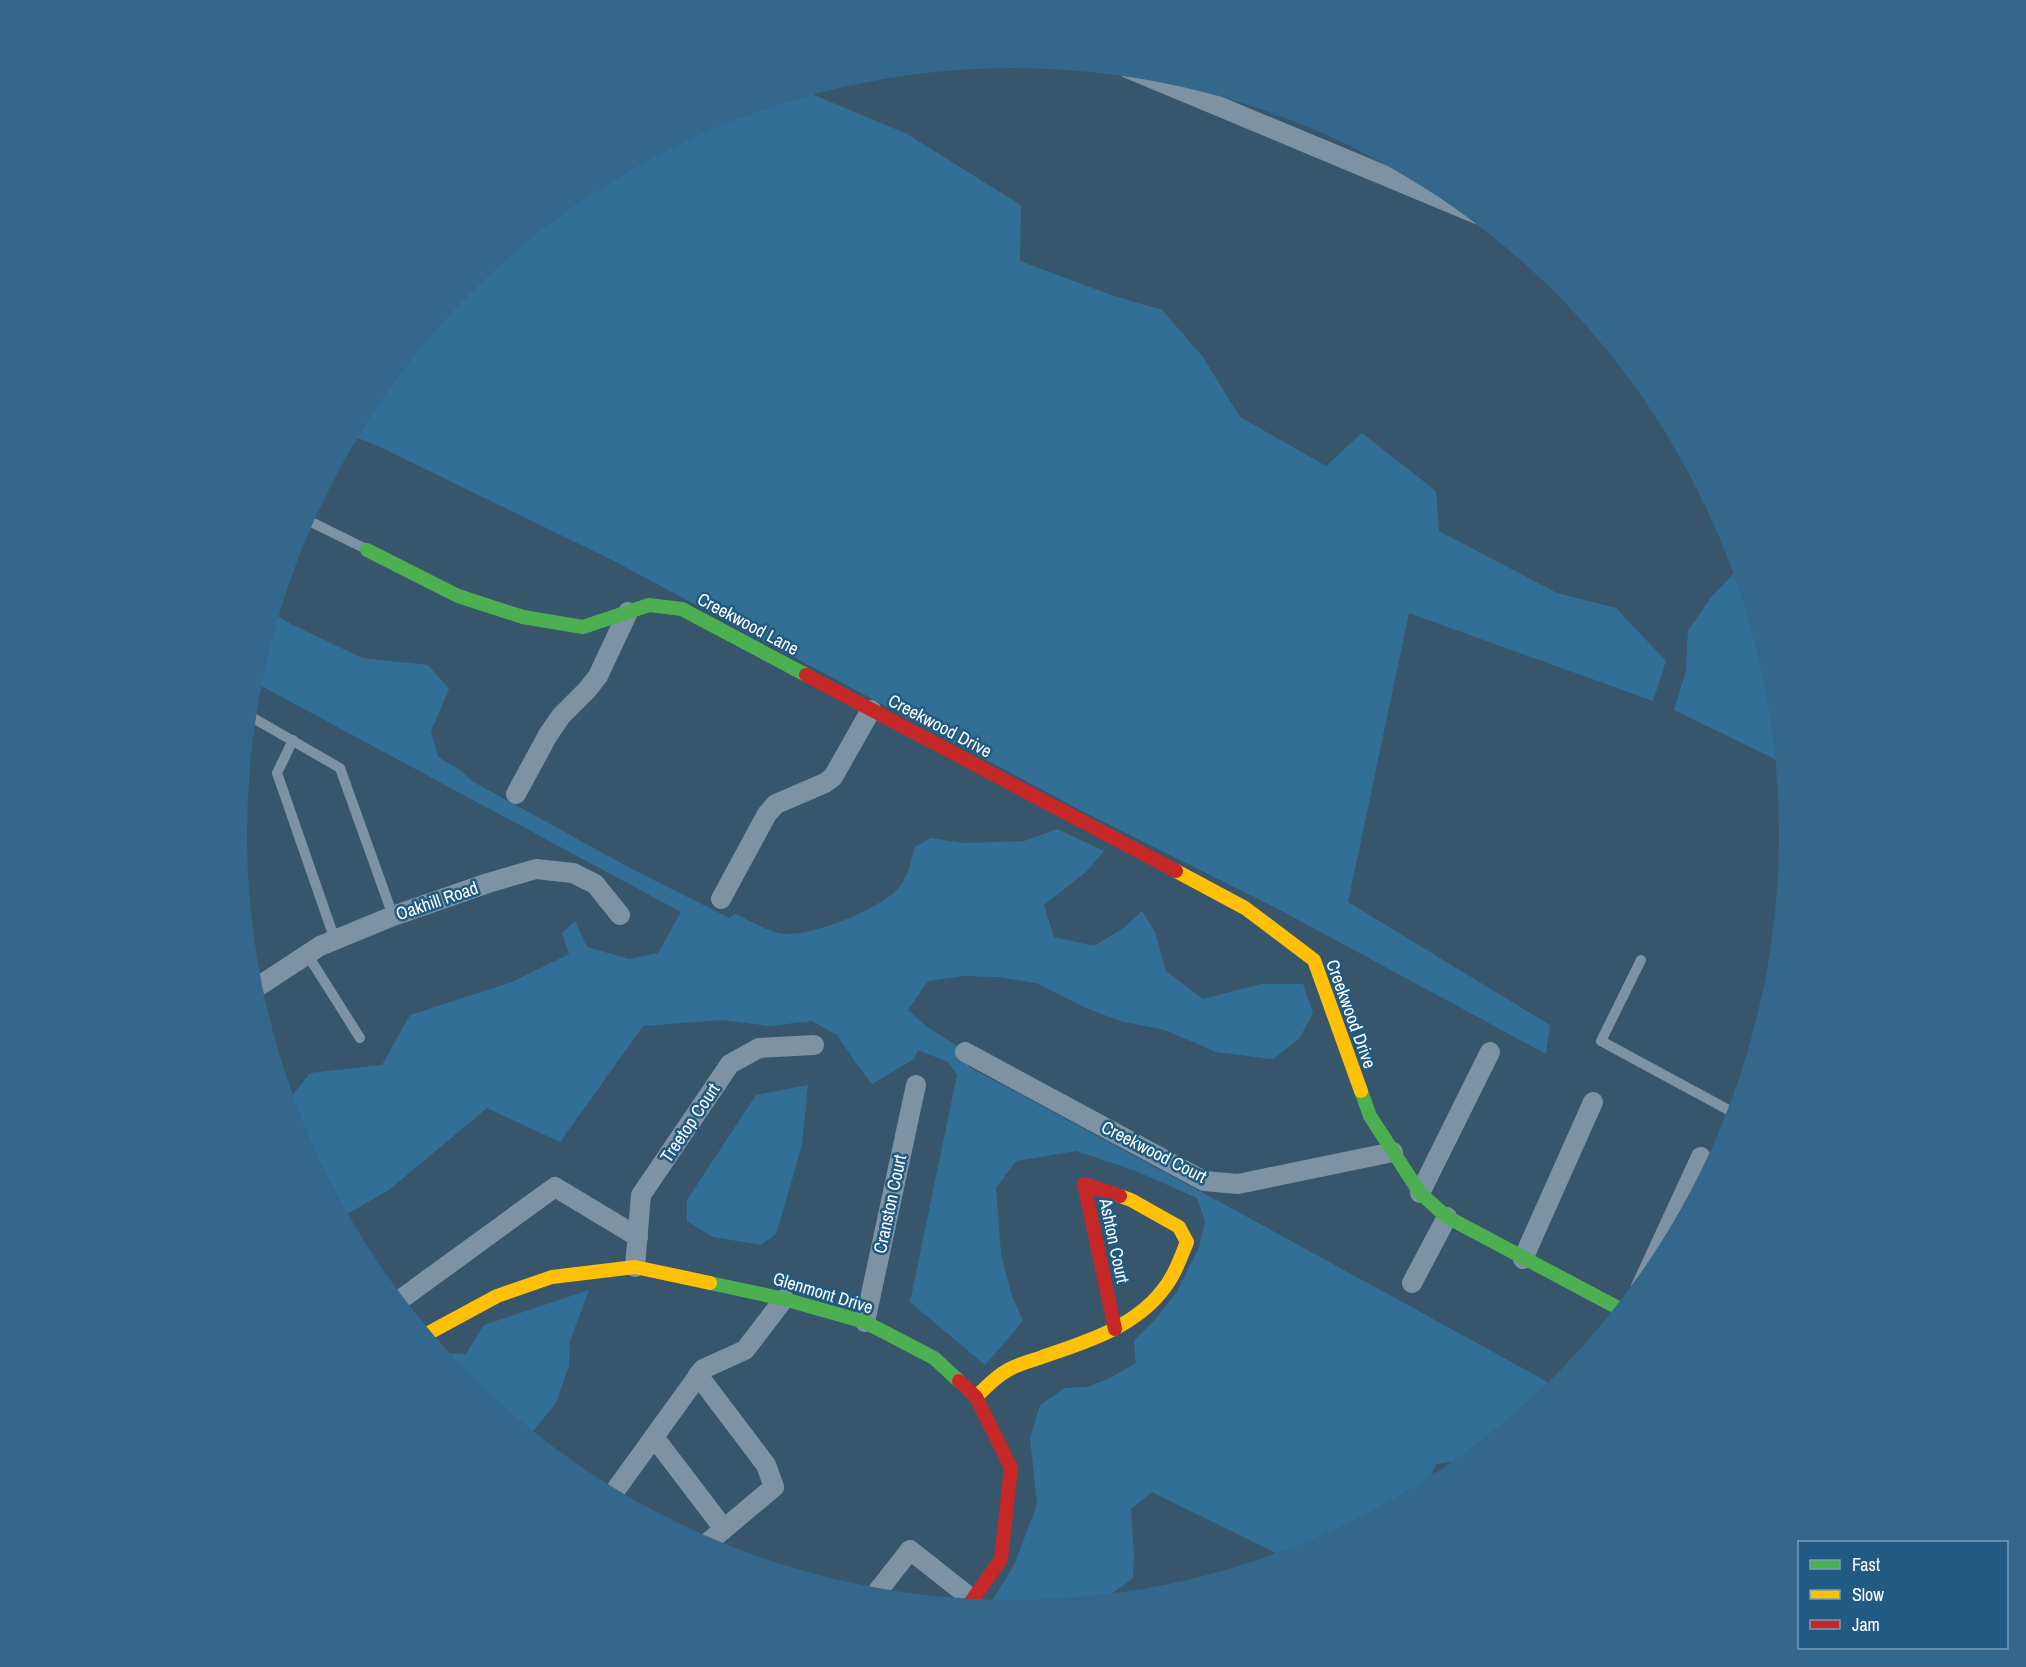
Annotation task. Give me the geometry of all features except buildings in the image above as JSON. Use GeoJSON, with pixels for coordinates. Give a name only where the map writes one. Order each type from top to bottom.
{"type":"FeatureCollection","features":[{"type":"Feature","properties":{"kind":"street"},"geometry":{"type":"LineString","coordinates":[[1160,82],[1443,200]]}},
{"type":"Feature","properties":{"kind":"street","name":"Creekwood Lane"},"geometry":{"type":"LineString","coordinates":[[367,550],[458,596],[523,617],[584,627],[649,605],[682,609],[871,710]]}},
{"type":"Feature","properties":{"kind":"street"},"geometry":{"type":"LineString","coordinates":[[516,794],[561,716],[588,690],[598,676],[628,612]]}},
{"type":"Feature","properties":{"kind":"street"},"geometry":{"type":"LineString","coordinates":[[721,899],[767,814],[776,804],[825,783],[833,777],[871,710]]}},
{"type":"Feature","properties":{"kind":"street","name":"Creekwood Drive"},"geometry":{"type":"LineString","coordinates":[[871,710],[1245,908],[1314,960],[1370,1116],[1420,1193],[1447,1217],[1616,1307]]}},
{"type":"Feature","properties":{"kind":"street","name":"Oakhill Road"},"geometry":{"type":"LineString","coordinates":[[262,984],[307,954],[335,940],[393,916],[536,869],[573,873],[588,880],[595,884],[620,915]]}},
{"type":"Feature","properties":{"kind":"street","name":"Treetop Court"},"geometry":{"type":"LineString","coordinates":[[635,1267],[641,1195],[730,1064],[759,1048],[814,1045]]}},
{"type":"Feature","properties":{"kind":"street","name":"Creekwood Court"},"geometry":{"type":"LineString","coordinates":[[965,1052],[1204,1181],[1238,1184],[1393,1152]]}},
{"type":"Feature","properties":{"kind":"street"},"geometry":{"type":"LineString","coordinates":[[1420,1193],[1490,1052]]}},
{"type":"Feature","properties":{"kind":"street","name":"Cranston Court"},"geometry":{"type":"LineString","coordinates":[[865,1322],[916,1085]]}},
{"type":"Feature","properties":{"kind":"street"},"geometry":{"type":"LineString","coordinates":[[1523,1259],[1593,1102]]}},
{"type":"Feature","properties":{"kind":"street"},"geometry":{"type":"LineString","coordinates":[[1665,1234],[1701,1157]]}},
{"type":"Feature","properties":{"kind":"street","name":"Ashton Court"},"geometry":{"type":"LineString","coordinates":[[976,1397],[1001,1373],[1115,1329],[1139,1316],[1161,1296],[1181,1263],[1187,1242],[1179,1227],[1131,1200],[1084,1184],[1115,1329]]}},
{"type":"Feature","properties":{"kind":"street"},"geometry":{"type":"LineString","coordinates":[[404,1298],[555,1187],[638,1237]]}},
{"type":"Feature","properties":{"kind":"street"},"geometry":{"type":"LineString","coordinates":[[1412,1283],[1447,1217]]}},
{"type":"Feature","properties":{"kind":"street","name":"Glenmont Drive"},"geometry":{"type":"LineString","coordinates":[[431,1332],[497,1296],[552,1277],[635,1267],[784,1299],[865,1322],[934,1358],[976,1397],[1011,1468],[1001,1559],[973,1598]]}},
{"type":"Feature","properties":{"kind":"street"},"geometry":{"type":"LineString","coordinates":[[617,1489],[703,1369],[745,1350],[784,1299]]}},
{"type":"Feature","properties":{"kind":"street"},"geometry":{"type":"LineString","coordinates":[[698,1376],[766,1465],[774,1487],[713,1538]]}},
{"type":"Feature","properties":{"kind":"street"},"geometry":{"type":"LineString","coordinates":[[654,1437],[724,1529]]}},
{"type":"Feature","properties":{"kind":"street"},"geometry":{"type":"LineString","coordinates":[[881,1588],[910,1550],[966,1598]]}},
{"type":"Feature","properties":{"kind":"lane"},"geometry":{"type":"LineString","coordinates":[[313,523],[367,550]]}},
{"type":"Feature","properties":{"kind":"lane"},"geometry":{"type":"LineString","coordinates":[[256,720],[340,768],[393,916]]}},
{"type":"Feature","properties":{"kind":"lane"},"geometry":{"type":"LineString","coordinates":[[293,740],[277,773],[335,940]]}},
{"type":"Feature","properties":{"kind":"lane"},"geometry":{"type":"LineString","coordinates":[[307,954],[360,1038]]}},
{"type":"Feature","properties":{"kind":"lane"},"geometry":{"type":"LineString","coordinates":[[1641,960],[1601,1041],[1728,1109]]}},
{"type":"Feature","properties":{"kind":"shaded area"},"geometry":{"type":"Polygon","coordinates":[[[813,95],[907,134],[1021,205],[1020,261],[1114,296],[1162,310],[1203,357],[1240,417],[1326,466],[1362,433],[1436,491],[1439,531],[1557,593],[1616,608],[1666,661],[1653,701],[1409,613],[1348,902],[1550,1025],[1546,1054],[1280,910],[1080,810],[614,561],[357,438],[405,367],[437,328],[471,292],[547,226],[630,170],[674,146],[720,126],[767,108],[813,95]]]}},
{"type":"Feature","properties":{"kind":"shaded area"},"geometry":{"type":"Polygon","coordinates":[[[1733,574],[1753,635],[1764,684],[1775,759],[1674,710],[1686,671],[1688,631],[1712,596],[1733,574]]]}},
{"type":"Feature","properties":{"kind":"shaded area"},"geometry":{"type":"Polygon","coordinates":[[[279,617],[362,658],[428,665],[449,689],[431,731],[438,757],[459,769],[472,781],[630,868],[729,918],[735,914],[778,933],[790,934],[822,928],[858,914],[887,898],[903,881],[915,847],[931,838],[962,843],[1024,841],[1057,829],[1104,851],[1086,872],[1044,905],[1054,937],[1094,946],[1125,927],[1142,911],[1155,932],[1166,971],[1203,999],[1261,984],[1303,984],[1313,1013],[1299,1039],[1273,1059],[1216,1052],[1165,1030],[1120,1021],[1086,1008],[1036,983],[998,977],[964,976],[928,981],[908,1010],[927,1027],[956,1045],[969,1067],[1548,1382],[1479,1441],[1450,1462],[1436,1464],[1432,1475],[1352,1521],[1306,1541],[1275,1553],[1152,1492],[1131,1509],[1133,1578],[1113,1593],[1063,1598],[993,1599],[1015,1563],[1037,1504],[1030,1438],[1040,1405],[1065,1388],[1087,1387],[1108,1379],[1136,1363],[1134,1341],[1154,1321],[1176,1293],[1199,1247],[1205,1221],[1197,1198],[1136,1171],[1076,1151],[1016,1161],[996,1188],[1001,1254],[1012,1296],[1023,1321],[985,1365],[910,1302],[957,1075],[948,1062],[918,1050],[914,1059],[872,1084],[837,1035],[812,1021],[769,1026],[722,1020],[643,1026],[560,1142],[487,1108],[389,1190],[349,1213],[305,1127],[293,1094],[310,1073],[382,1065],[410,1015],[512,982],[569,954],[562,933],[575,921],[587,947],[629,959],[658,953],[681,912],[262,686],[279,617]]]}},
{"type":"Feature","properties":{"kind":"shaded area"},"geometry":{"type":"Polygon","coordinates":[[[808,1085],[802,1144],[776,1234],[761,1245],[713,1237],[687,1221],[687,1200],[756,1095],[808,1085]]]}},
{"type":"Feature","properties":{"kind":"shaded area"},"geometry":{"type":"Polygon","coordinates":[[[589,1290],[570,1341],[569,1366],[556,1403],[534,1430],[471,1375],[451,1353],[466,1354],[484,1325],[589,1290]]]}},
{"type":"Feature","properties":{"kind":"traffic: fast"},"geometry":{"type":"LineString","coordinates":[[367,550],[458,596],[523,617],[583,627],[649,605],[682,609],[806,675]]}},
{"type":"Feature","properties":{"kind":"traffic: fast"},"geometry":{"type":"LineString","coordinates":[[1361,1091],[1370,1116],[1420,1193],[1447,1217],[1616,1307]]}},
{"type":"Feature","properties":{"kind":"traffic: fast"},"geometry":{"type":"LineString","coordinates":[[710,1283],[784,1299],[865,1322],[934,1358],[959,1381]]}},
{"type":"Feature","properties":{"kind":"traffic: slow"},"geometry":{"type":"LineString","coordinates":[[1176,871],[1245,908],[1314,960],[1361,1091]]}},
{"type":"Feature","properties":{"kind":"traffic: slow"},"geometry":{"type":"LineString","coordinates":[[976,1397],[995,1379],[1020,1364],[1075,1346],[1123,1324],[1150,1304],[1166,1286],[1187,1242],[1179,1227],[1120,1196]]}},
{"type":"Feature","properties":{"kind":"traffic: slow"},"geometry":{"type":"LineString","coordinates":[[431,1332],[497,1296],[552,1277],[635,1267],[710,1283]]}},
{"type":"Feature","properties":{"kind":"traffic: jam"},"geometry":{"type":"LineString","coordinates":[[806,675],[1176,871]]}},
{"type":"Feature","properties":{"kind":"traffic: jam"},"geometry":{"type":"LineString","coordinates":[[1115,1329],[1084,1184],[1120,1196]]}},
{"type":"Feature","properties":{"kind":"traffic: jam"},"geometry":{"type":"LineString","coordinates":[[959,1381],[976,1397],[1011,1468],[1001,1559],[973,1598]]}}]}
